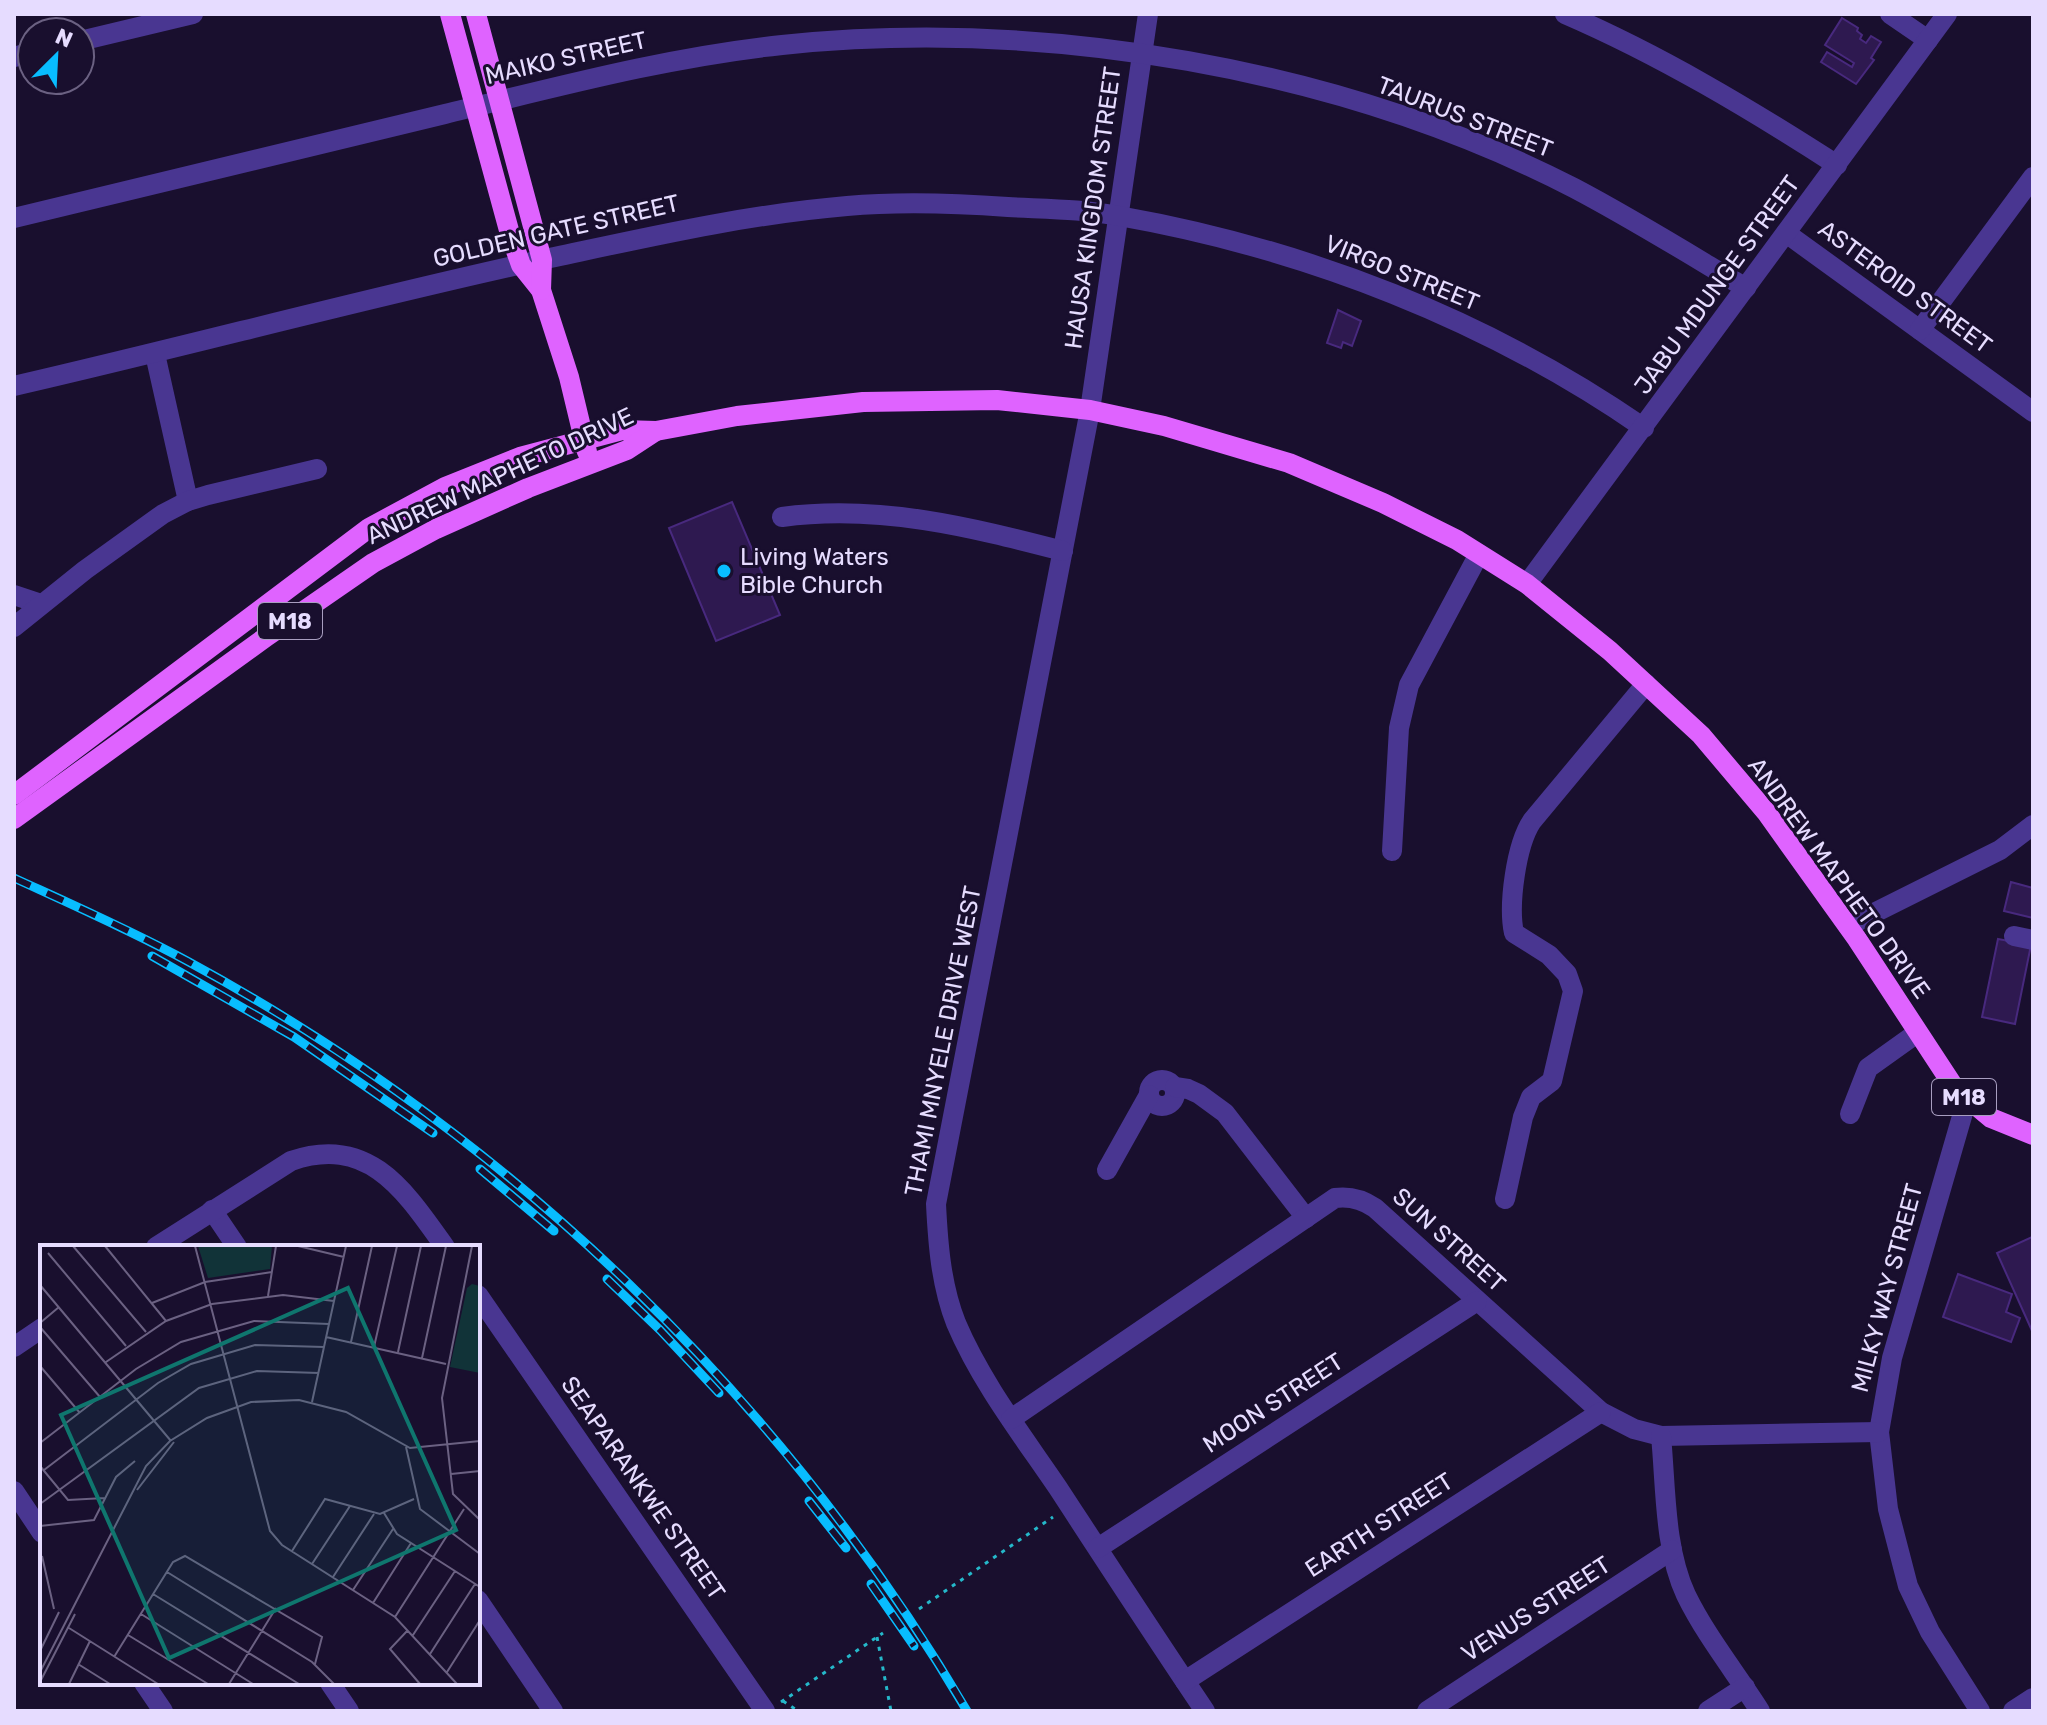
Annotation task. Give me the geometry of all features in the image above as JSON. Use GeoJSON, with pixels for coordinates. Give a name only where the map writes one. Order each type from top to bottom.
{"type":"FeatureCollection","features":[{"type":"Feature","properties":{"kind":"main road"},"geometry":{"type":"LineString","coordinates":[[450,14],[521,265],[541,290]]}},
{"type":"Feature","properties":{"kind":"main road"},"geometry":{"type":"LineString","coordinates":[[476,14],[542,260],[541,290],[569,377],[590,464]]}},
{"type":"Feature","properties":{"kind":"main road","name":"ANDREW MAPHETO DRIVE"},"geometry":{"type":"LineString","coordinates":[[14,795],[369,528],[445,487],[520,457],[622,430],[656,431],[737,416],[863,402],[997,400],[1090,410],[1164,426],[1289,463],[1383,503],[1479,554],[1527,584],[1610,651],[1701,735],[1766,812],[1848,926],[1954,1087],[1991,1118],[2033,1135]]}},
{"type":"Feature","properties":{"kind":"main road","name":"ANDREW MAPHETO DRIVE"},"geometry":{"type":"LineString","coordinates":[[14,819],[373,563],[436,529],[640,444],[656,431]]}},
{"type":"Feature","properties":{"kind":"street"},"geometry":{"type":"LineString","coordinates":[[96,33],[115,23],[193,14]]}},
{"type":"Feature","properties":{"kind":"street","name":"HAUSA KINGDOM STREET"},"geometry":{"type":"LineString","coordinates":[[1090,410],[1148,14]]}},
{"type":"Feature","properties":{"kind":"street"},"geometry":{"type":"LineString","coordinates":[[1565,14],[1668,63],[1837,165]]}},
{"type":"Feature","properties":{"kind":"street"},"geometry":{"type":"LineString","coordinates":[[1890,14],[1928,40]]}},
{"type":"Feature","properties":{"kind":"street","name":"JABU MDUNGE STREET"},"geometry":{"type":"LineString","coordinates":[[1527,584],[1947,14]]}},
{"type":"Feature","properties":{"kind":"street","name":"MAIKO STREET"},"geometry":{"type":"LineString","coordinates":[[14,218],[664,62],[781,45],[844,40],[979,39],[1142,52]]}},
{"type":"Feature","properties":{"kind":"street","name":"TAURUS STREET"},"geometry":{"type":"LineString","coordinates":[[1142,52],[1339,97],[1445,132],[1573,188],[1746,288]]}},
{"type":"Feature","properties":{"kind":"street"},"geometry":{"type":"LineString","coordinates":[[1920,330],[2033,177]]}},
{"type":"Feature","properties":{"kind":"street","name":"GOLDEN GATE STREET"},"geometry":{"type":"LineString","coordinates":[[14,386],[693,226],[845,206],[940,202],[1119,216]]}},
{"type":"Feature","properties":{"kind":"street","name":"VIRGO STREET"},"geometry":{"type":"LineString","coordinates":[[1119,216],[1271,251],[1385,290],[1492,339],[1557,374],[1644,428]]}},
{"type":"Feature","properties":{"kind":"street","name":"ASTEROID STREET"},"geometry":{"type":"LineString","coordinates":[[1786,233],[2033,412]]}},
{"type":"Feature","properties":{"kind":"street"},"geometry":{"type":"LineString","coordinates":[[155,354],[188,501]]}},
{"type":"Feature","properties":{"kind":"street","name":"THAMI MNYELE DRIVE WEST"},"geometry":{"type":"LineString","coordinates":[[1090,410],[936,1204],[938,1242],[944,1281],[955,1320],[971,1354],[1205,1711]]}},
{"type":"Feature","properties":{"kind":"street"},"geometry":{"type":"LineString","coordinates":[[14,627],[147,524],[188,501],[317,469]]}},
{"type":"Feature","properties":{"kind":"street"},"geometry":{"type":"LineString","coordinates":[[782,517],[832,511],[907,516],[946,522],[1063,551]]}},
{"type":"Feature","properties":{"kind":"street"},"geometry":{"type":"LineString","coordinates":[[1392,851],[1399,728],[1409,685],[1479,554]]}},
{"type":"Feature","properties":{"kind":"street"},"geometry":{"type":"LineString","coordinates":[[14,595],[41,604]]}},
{"type":"Feature","properties":{"kind":"street"},"geometry":{"type":"LineString","coordinates":[[1505,1199],[1523,1117],[1531,1097],[1552,1081],[1573,991],[1567,974],[1549,955],[1514,933],[1511,918],[1521,843],[1532,821],[1646,684]]}},
{"type":"Feature","properties":{"kind":"street"},"geometry":{"type":"LineString","coordinates":[[1848,926],[2000,850],[2033,825]]}},
{"type":"Feature","properties":{"kind":"street"},"geometry":{"type":"LineString","coordinates":[[1850,1114],[1868,1068],[1917,1033]]}},
{"type":"Feature","properties":{"kind":"street"},"geometry":{"type":"LineString","coordinates":[[1107,1170],[1149,1095],[1157,1105],[1169,1104],[1174,1100],[1175,1087],[1199,1094],[1225,1113],[1306,1218]]}},
{"type":"Feature","properties":{"kind":"street","name":"MILKY WAY STREET"},"geometry":{"type":"LineString","coordinates":[[1967,1099],[1892,1358],[1879,1432],[1888,1509],[1908,1586],[1930,1632],[1980,1711]]}},
{"type":"Feature","properties":{"kind":"street"},"geometry":{"type":"LineString","coordinates":[[159,1245],[291,1161],[334,1154],[365,1161],[387,1174],[406,1194],[444,1245]]}},
{"type":"Feature","properties":{"kind":"street","name":"SUN STREET"},"geometry":{"type":"LineString","coordinates":[[1011,1419],[1335,1198],[1345,1197],[1366,1202],[1601,1412],[1634,1429],[1661,1436],[1879,1432]]}},
{"type":"Feature","properties":{"kind":"street"},"geometry":{"type":"LineString","coordinates":[[212,1210],[236,1245]]}},
{"type":"Feature","properties":{"kind":"street","name":"SEAPARANKWE STREET"},"geometry":{"type":"LineString","coordinates":[[480,1298],[774,1706]]}},
{"type":"Feature","properties":{"kind":"street","name":"MOON STREET"},"geometry":{"type":"LineString","coordinates":[[1098,1548],[1477,1301]]}},
{"type":"Feature","properties":{"kind":"street"},"geometry":{"type":"LineString","coordinates":[[14,1347],[40,1329]]}},
{"type":"Feature","properties":{"kind":"street","name":"EARTH STREET"},"geometry":{"type":"LineString","coordinates":[[1185,1681],[1601,1412]]}},
{"type":"Feature","properties":{"kind":"street"},"geometry":{"type":"LineString","coordinates":[[1661,1436],[1672,1550],[1686,1595],[1760,1711]]}},
{"type":"Feature","properties":{"kind":"street"},"geometry":{"type":"LineString","coordinates":[[14,1491],[40,1530]]}},
{"type":"Feature","properties":{"kind":"street","name":"VENUS STREET"},"geometry":{"type":"LineString","coordinates":[[1427,1711],[1672,1550]]}},
{"type":"Feature","properties":{"kind":"street"},"geometry":{"type":"LineString","coordinates":[[480,1603],[553,1711]]}},
{"type":"Feature","properties":{"kind":"street"},"geometry":{"type":"LineString","coordinates":[[145,1685],[163,1711]]}},
{"type":"Feature","properties":{"kind":"street"},"geometry":{"type":"LineString","coordinates":[[331,1685],[349,1711]]}},
{"type":"Feature","properties":{"kind":"street"},"geometry":{"type":"LineString","coordinates":[[1708,1711],[1745,1687]]}},
{"type":"Feature","properties":{"kind":"street"},"geometry":{"type":"LineString","coordinates":[[2013,1711],[2033,1698]]}},
{"type":"Feature","properties":{"kind":"path"},"geometry":{"type":"LineString","coordinates":[[919,1609],[1069,1505]]}},
{"type":"Feature","properties":{"kind":"path"},"geometry":{"type":"LineString","coordinates":[[794,1694],[883,1633]]}},
{"type":"Feature","properties":{"kind":"path"},"geometry":{"type":"LineString","coordinates":[[877,1637],[891,1711]]}},
{"type":"Feature","properties":{"kind":"path"},"geometry":{"type":"LineString","coordinates":[[774,1706],[798,1711]]}},
{"type":"Feature","properties":{"kind":"building"},"geometry":{"type":"Polygon","coordinates":[[[1842,18],[1858,28],[1862,35],[1860,39],[1866,43],[1871,36],[1881,42],[1871,58],[1874,60],[1856,84],[1821,62],[1827,52],[1852,67],[1854,63],[1825,45],[1842,18]]]}},
{"type":"Feature","properties":{"kind":"building"},"geometry":{"type":"Polygon","coordinates":[[[1338,310],[1361,321],[1352,346],[1343,342],[1341,348],[1327,343],[1338,310]]]}},
{"type":"Feature","properties":{"kind":"building","name":"Living Waters Bible Church"},"geometry":{"type":"Polygon","coordinates":[[[732,502],[780,615],[716,641],[669,528],[732,502]]]}},
{"type":"Feature","properties":{"kind":"building"},"geometry":{"type":"Polygon","coordinates":[[[2011,882],[2033,888],[2033,918],[2004,911],[2011,882]]]}},
{"type":"Feature","properties":{"kind":"building"},"geometry":{"type":"Polygon","coordinates":[[[1998,939],[2031,945],[2015,1024],[1982,1017],[1998,939]]]}},
{"type":"Feature","properties":{"kind":"building"},"geometry":{"type":"Polygon","coordinates":[[[2033,1239],[2033,1333],[1997,1253],[2033,1239]]]}},
{"type":"Feature","properties":{"kind":"building"},"geometry":{"type":"Polygon","coordinates":[[[1958,1274],[2012,1294],[2006,1312],[2020,1318],[2011,1342],[1943,1317],[1958,1274]]]}},
{"type":"Feature","properties":{"kind":"railway"},"geometry":{"type":"LineString","coordinates":[[14,878],[168,951],[307,1031],[420,1108],[527,1193],[629,1284],[724,1382],[813,1486],[894,1596],[967,1711]]}},
{"type":"Feature","properties":{"kind":"railway"},"geometry":{"type":"LineString","coordinates":[[152,956],[294,1037],[433,1133]]}},
{"type":"Feature","properties":{"kind":"railway"},"geometry":{"type":"LineString","coordinates":[[480,1169],[554,1231]]}},
{"type":"Feature","properties":{"kind":"railway"},"geometry":{"type":"LineString","coordinates":[[607,1279],[719,1393]]}},
{"type":"Feature","properties":{"kind":"railway"},"geometry":{"type":"LineString","coordinates":[[809,1501],[846,1548]]}},
{"type":"Feature","properties":{"kind":"railway"},"geometry":{"type":"LineString","coordinates":[[871,1584],[914,1646]]}},
{"type":"Feature","properties":{"kind":"place","name":"Living Waters Bible Church"},"geometry":{"type":"Point","coordinates":[724,571]}}]}
